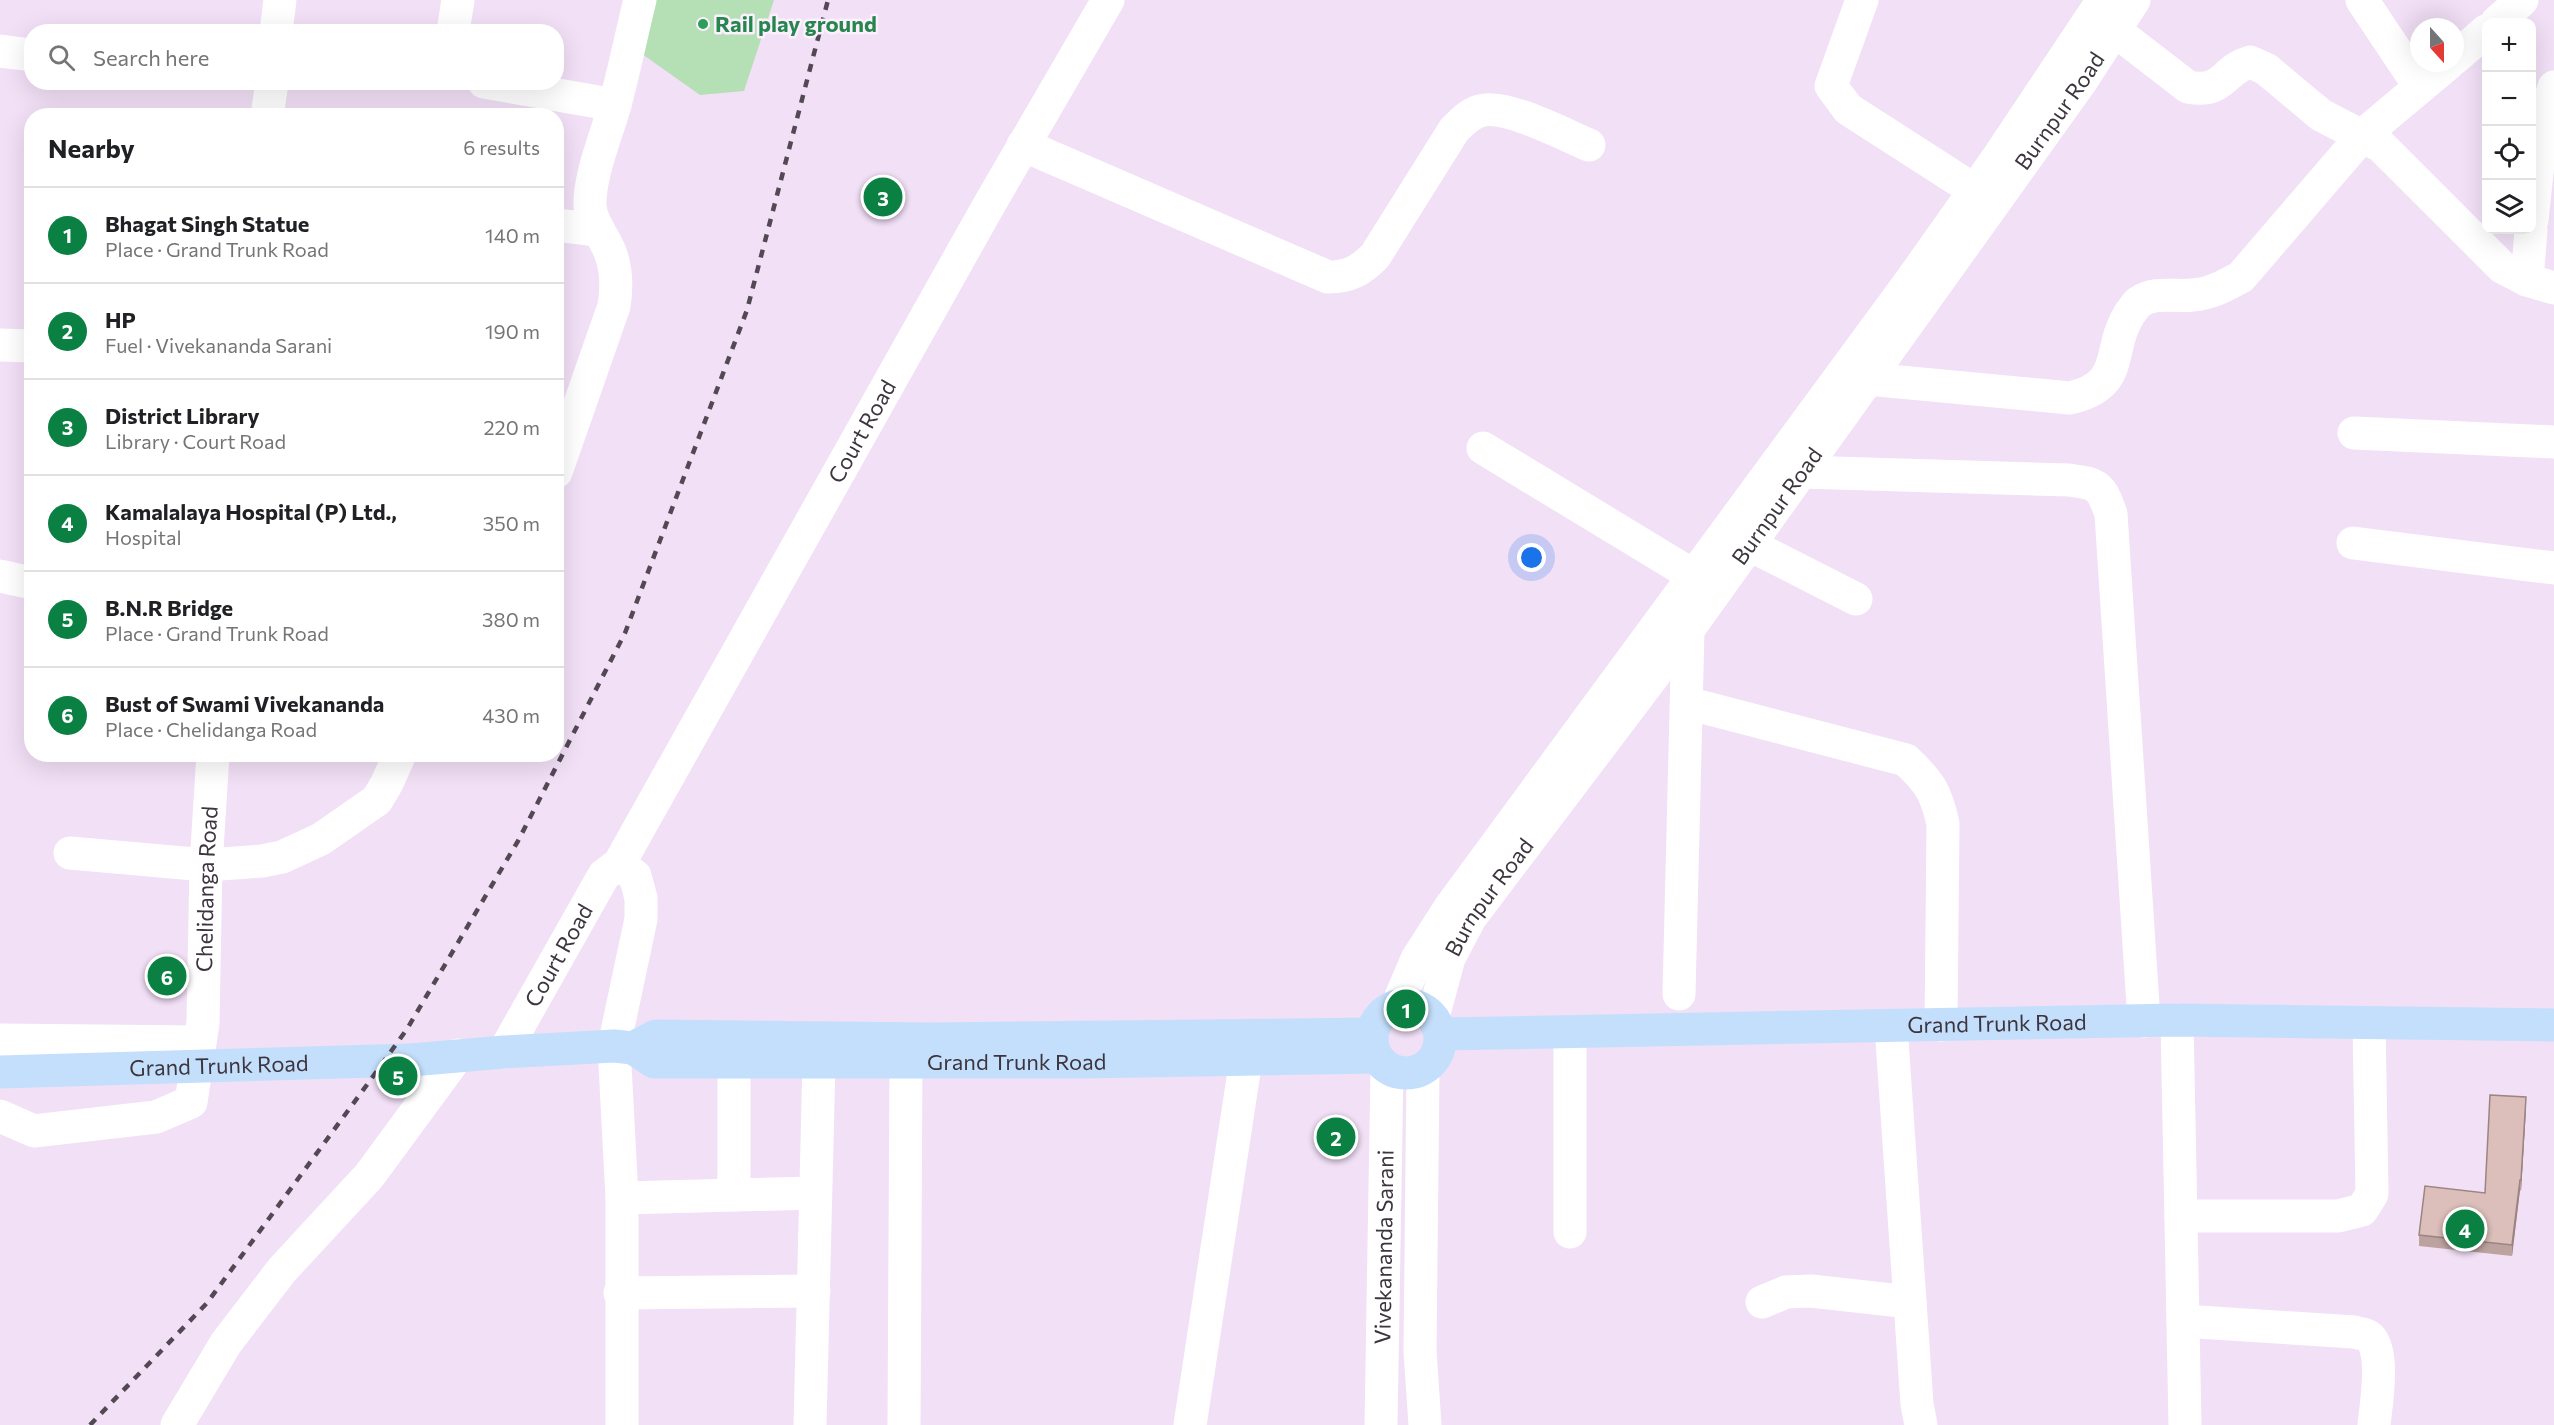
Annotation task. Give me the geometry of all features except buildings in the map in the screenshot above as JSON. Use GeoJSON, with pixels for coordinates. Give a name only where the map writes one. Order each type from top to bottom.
{"type":"FeatureCollection","features":[{"type":"Feature","properties":{"kind":"main road","name":"Grand Trunk Road"},"geometry":{"type":"LineString","coordinates":[[1397,1006],[1417,1006],[1437,1025],[1570,1032],[2177,1020],[2554,1025]]}},
{"type":"Feature","properties":{"kind":"main road"},"geometry":{"type":"LineString","coordinates":[[1379,1053],[1377,1022],[1386,1012],[1397,1006]]}},
{"type":"Feature","properties":{"kind":"main road"},"geometry":{"type":"LineString","coordinates":[[1423,1070],[1438,1055],[1437,1025]]}},
{"type":"Feature","properties":{"kind":"main road","name":"Grand Trunk Road"},"geometry":{"type":"LineString","coordinates":[[0,1072],[135,1069],[435,1057],[504,1052],[635,1052],[944,1038],[1379,1053],[1404,1074],[1423,1070]]}},
{"type":"Feature","properties":{"kind":"main road","name":"Grand Trunk Road"},"geometry":{"type":"LineString","coordinates":[[635,1052],[734,1062],[819,1063],[1246,1059],[1379,1053]]}},
{"type":"Feature","properties":{"kind":"street"},"geometry":{"type":"LineString","coordinates":[[277,24],[280,0]]}},
{"type":"Feature","properties":{"kind":"street"},"geometry":{"type":"LineString","coordinates":[[454,24],[458,0]]}},
{"type":"Feature","properties":{"kind":"street"},"geometry":{"type":"LineString","coordinates":[[564,448],[614,306],[617,290],[610,251],[598,230],[590,208],[591,190],[615,105],[640,0]]}},
{"type":"Feature","properties":{"kind":"street","name":"Court Road"},"geometry":{"type":"LineString","coordinates":[[504,1052],[604,875],[619,864],[1023,145],[1108,0]]}},
{"type":"Feature","properties":{"kind":"street"},"geometry":{"type":"LineString","coordinates":[[1862,0],[1832,86],[1848,109],[1974,190]]}},
{"type":"Feature","properties":{"kind":"street","name":"Burnpur Road"},"geometry":{"type":"LineString","coordinates":[[1437,1025],[1449,958],[1470,918],[1688,630],[2080,82],[2109,15],[2134,0]]}},
{"type":"Feature","properties":{"kind":"street"},"geometry":{"type":"LineString","coordinates":[[2362,0],[2420,87]]}},
{"type":"Feature","properties":{"kind":"street"},"geometry":{"type":"LineString","coordinates":[[1397,1006],[1418,959],[1451,906],[1912,279],[1974,190],[2109,15],[2187,87],[2201,89],[2217,85],[2239,65],[2250,62],[2266,69],[2321,115],[2363,135],[2381,147],[2403,166],[2502,267],[2540,284]]}},
{"type":"Feature","properties":{"kind":"street"},"geometry":{"type":"LineString","coordinates":[[2464,50],[2482,35]]}},
{"type":"Feature","properties":{"kind":"street"},"geometry":{"type":"LineString","coordinates":[[0,51],[24,54]]}},
{"type":"Feature","properties":{"kind":"street"},"geometry":{"type":"LineString","coordinates":[[1868,379],[2070,398],[2088,393],[2104,382],[2113,363],[2126,319],[2138,303],[2158,295],[2194,295],[2211,291],[2241,277],[2363,135],[2438,72]]}},
{"type":"Feature","properties":{"kind":"street"},"geometry":{"type":"LineString","coordinates":[[2536,182],[2542,126],[2554,87]]}},
{"type":"Feature","properties":{"kind":"street"},"geometry":{"type":"LineString","coordinates":[[268,108],[271,90]]}},
{"type":"Feature","properties":{"kind":"street"},"geometry":{"type":"LineString","coordinates":[[530,90],[615,105]]}},
{"type":"Feature","properties":{"kind":"street"},"geometry":{"type":"LineString","coordinates":[[1023,145],[1328,277],[1343,277],[1360,270],[1375,256],[1454,130],[1467,116],[1483,110],[1502,110],[1589,144]]}},
{"type":"Feature","properties":{"kind":"street"},"geometry":{"type":"LineString","coordinates":[[564,226],[598,230]]}},
{"type":"Feature","properties":{"kind":"street"},"geometry":{"type":"LineString","coordinates":[[2532,234],[2540,284]]}},
{"type":"Feature","properties":{"kind":"street"},"geometry":{"type":"LineString","coordinates":[[0,345],[24,346]]}},
{"type":"Feature","properties":{"kind":"street"},"geometry":{"type":"LineString","coordinates":[[2354,433],[2554,442]]}},
{"type":"Feature","properties":{"kind":"street"},"geometry":{"type":"LineString","coordinates":[[1483,448],[1694,576]]}},
{"type":"Feature","properties":{"kind":"street"},"geometry":{"type":"LineString","coordinates":[[1802,472],[2069,480],[2093,483],[2104,495],[2111,514],[2144,1021]]}},
{"type":"Feature","properties":{"kind":"street"},"geometry":{"type":"LineString","coordinates":[[2353,543],[2554,568]]}},
{"type":"Feature","properties":{"kind":"street"},"geometry":{"type":"LineString","coordinates":[[1749,545],[1856,599]]}},
{"type":"Feature","properties":{"kind":"street"},"geometry":{"type":"LineString","coordinates":[[0,576],[24,582]]}},
{"type":"Feature","properties":{"kind":"street"},"geometry":{"type":"LineString","coordinates":[[1679,994],[1688,630]]}},
{"type":"Feature","properties":{"kind":"street"},"geometry":{"type":"LineString","coordinates":[[1686,703],[1906,760],[1928,781],[1938,801],[1943,824],[1941,1025]]}},
{"type":"Feature","properties":{"kind":"street","name":"Chelidanga Road"},"geometry":{"type":"LineString","coordinates":[[0,1116],[34,1131],[156,1117],[191,1102],[201,1033],[206,865],[212,762]]}},
{"type":"Feature","properties":{"kind":"street"},"geometry":{"type":"LineString","coordinates":[[70,853],[206,865],[262,861],[300,850],[362,812],[377,800],[396,762]]}},
{"type":"Feature","properties":{"kind":"street"},"geometry":{"type":"LineString","coordinates":[[619,864],[635,876],[641,898],[635,1052],[621,1198],[622,1425]]}},
{"type":"Feature","properties":{"kind":"street"},"geometry":{"type":"LineString","coordinates":[[2177,1020],[2185,1425]]}},
{"type":"Feature","properties":{"kind":"street"},"geometry":{"type":"LineString","coordinates":[[2181,1216],[2338,1216],[2362,1210],[2372,1194],[2369,1023]]}},
{"type":"Feature","properties":{"kind":"street"},"geometry":{"type":"LineString","coordinates":[[1891,1026],[1917,1404],[1921,1425]]}},
{"type":"Feature","properties":{"kind":"street"},"geometry":{"type":"LineString","coordinates":[[1570,1032],[1570,1232]]}},
{"type":"Feature","properties":{"kind":"street"},"geometry":{"type":"LineString","coordinates":[[0,1040],[201,1033]]}},
{"type":"Feature","properties":{"kind":"street","name":"Vivekananda Sarani"},"geometry":{"type":"LineString","coordinates":[[1379,1053],[1382,1425]]}},
{"type":"Feature","properties":{"kind":"street"},"geometry":{"type":"LineString","coordinates":[[177,1425],[226,1343],[282,1270],[369,1176],[435,1057]]}},
{"type":"Feature","properties":{"kind":"street"},"geometry":{"type":"LineString","coordinates":[[1190,1425],[1246,1059]]}},
{"type":"Feature","properties":{"kind":"street"},"geometry":{"type":"LineString","coordinates":[[734,1062],[734,1195]]}},
{"type":"Feature","properties":{"kind":"street"},"geometry":{"type":"LineString","coordinates":[[810,1425],[819,1063]]}},
{"type":"Feature","properties":{"kind":"street"},"geometry":{"type":"LineString","coordinates":[[904,1425],[906,1063]]}},
{"type":"Feature","properties":{"kind":"street","name":"Vivekananda Sarani"},"geometry":{"type":"LineString","coordinates":[[1423,1070],[1420,1351],[1425,1425]]}},
{"type":"Feature","properties":{"kind":"street"},"geometry":{"type":"LineString","coordinates":[[621,1198],[814,1193]]}},
{"type":"Feature","properties":{"kind":"street"},"geometry":{"type":"LineString","coordinates":[[620,1293],[814,1291]]}},
{"type":"Feature","properties":{"kind":"street"},"geometry":{"type":"LineString","coordinates":[[1762,1302],[1786,1292],[1811,1291],[1910,1302]]}},
{"type":"Feature","properties":{"kind":"street"},"geometry":{"type":"LineString","coordinates":[[2183,1321],[2354,1332],[2368,1336],[2376,1346],[2379,1364],[2374,1425]]}},
{"type":"Feature","properties":{"kind":"green space","name":"Rail play ground"},"geometry":{"type":"Polygon","coordinates":[[[647,0],[774,0],[744,91],[700,95],[635,49],[647,0]]]}},
{"type":"Feature","properties":{"kind":"railway"},"geometry":{"type":"LineString","coordinates":[[564,752],[625,633],[747,310],[828,0]]}},
{"type":"Feature","properties":{"kind":"railway"},"geometry":{"type":"LineString","coordinates":[[90,1425],[207,1303],[407,1029],[518,841],[559,762]]}},
{"type":"Feature","properties":{"kind":"place","name":"Rail play ground"},"geometry":{"type":"Point","coordinates":[703,24]}},
{"type":"Feature","properties":{"kind":"place","name":"District Library"},"geometry":{"type":"Point","coordinates":[883,197]}},
{"type":"Feature","properties":{"kind":"place","name":"Bust of Swami Vivekananda"},"geometry":{"type":"Point","coordinates":[167,976]}},
{"type":"Feature","properties":{"kind":"place","name":"Bhagat Singh Statue"},"geometry":{"type":"Point","coordinates":[1406,1009]}},
{"type":"Feature","properties":{"kind":"place","name":"B.N.R Bridge"},"geometry":{"type":"Point","coordinates":[398,1076]}},
{"type":"Feature","properties":{"kind":"place","name":"HP"},"geometry":{"type":"Point","coordinates":[1336,1137]}},
{"type":"Feature","properties":{"kind":"place","name":"Kamalalaya Hospital (P) Ltd.,"},"geometry":{"type":"Point","coordinates":[2465,1229]}}]}
